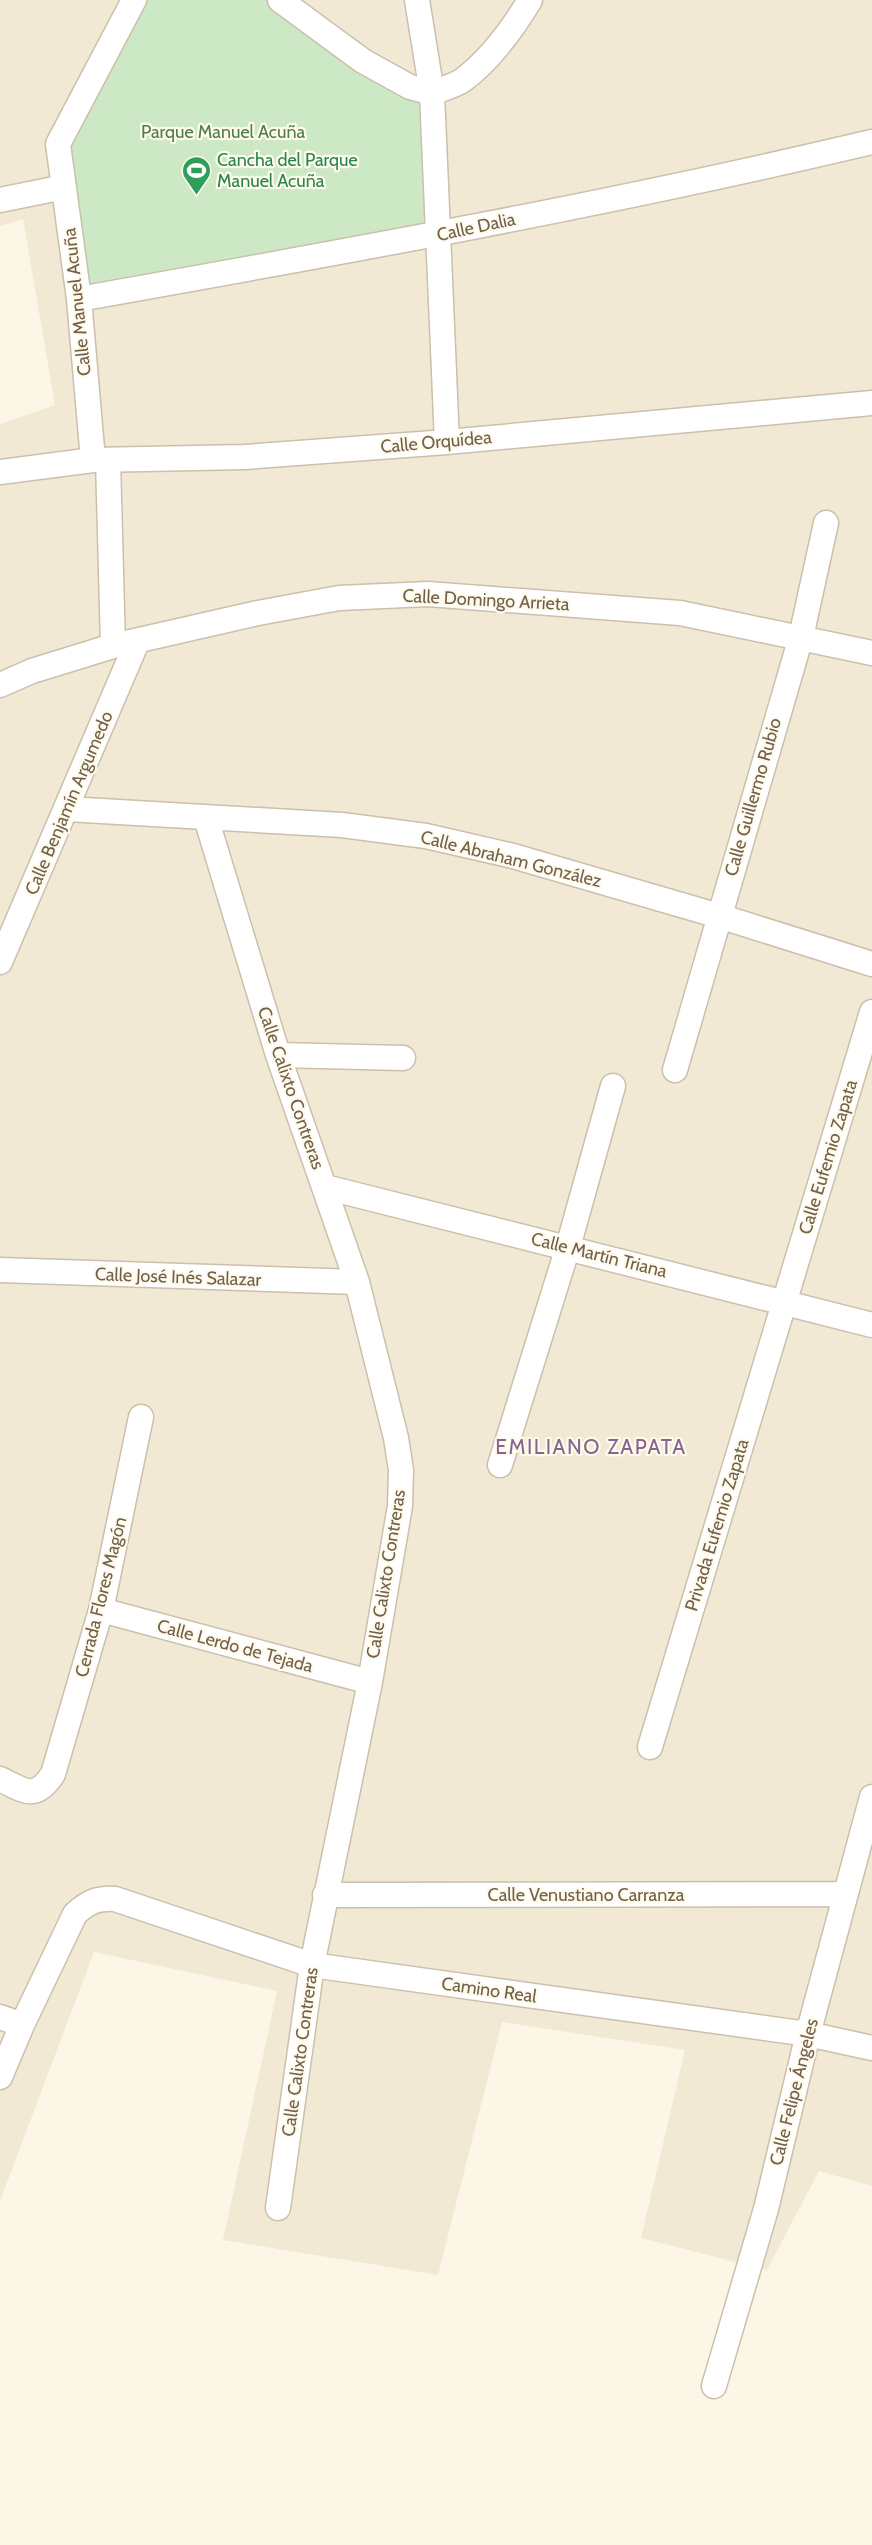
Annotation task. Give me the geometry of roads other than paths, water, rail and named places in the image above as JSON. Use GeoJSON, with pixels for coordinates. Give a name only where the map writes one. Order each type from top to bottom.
{"type":"FeatureCollection","features":[{"type":"Feature","properties":{"kind":"street","name":"Calle Manuel Acuña"},"geometry":{"type":"LineString","coordinates":[[113,646],[111,512],[58,144],[134,0]]}},
{"type":"Feature","properties":{"kind":"street"},"geometry":{"type":"LineString","coordinates":[[280,0],[363,61],[410,87],[432,93],[461,81],[489,57],[530,0]]}},
{"type":"Feature","properties":{"kind":"street"},"geometry":{"type":"LineString","coordinates":[[417,0],[432,93],[447,442]]}},
{"type":"Feature","properties":{"kind":"street","name":"Calle Dalia"},"geometry":{"type":"LineString","coordinates":[[79,299],[438,235],[872,142]]}},
{"type":"Feature","properties":{"kind":"street"},"geometry":{"type":"LineString","coordinates":[[0,200],[64,186]]}},
{"type":"Feature","properties":{"kind":"street","name":"Calle Orquídea"},"geometry":{"type":"LineString","coordinates":[[0,472],[447,442],[872,404]]}},
{"type":"Feature","properties":{"kind":"street","name":"Calle Guillermo Rubio"},"geometry":{"type":"LineString","coordinates":[[675,1070],[801,637],[826,524]]}},
{"type":"Feature","properties":{"kind":"street","name":"Calle Domingo Arrieta"},"geometry":{"type":"LineString","coordinates":[[0,685],[32,671],[113,646],[258,613],[339,598],[428,594],[680,613],[872,653]]}},
{"type":"Feature","properties":{"kind":"street","name":"Calle Benjamín Argumedo"},"geometry":{"type":"LineString","coordinates":[[0,962],[137,642]]}},
{"type":"Feature","properties":{"kind":"street","name":"Calle Abraham González"},"geometry":{"type":"LineString","coordinates":[[67,809],[342,825],[426,836],[513,856],[719,916],[872,964]]}},
{"type":"Feature","properties":{"kind":"street","name":"Calle Calixto Contreras"},"geometry":{"type":"LineString","coordinates":[[206,818],[278,1055],[357,1282],[396,1438],[400,1470],[400,1506],[370,1682],[312,1965],[278,2208]]}},
{"type":"Feature","properties":{"kind":"street","name":"Calle Eufemio Zapata"},"geometry":{"type":"LineString","coordinates":[[784,1303],[872,1012]]}},
{"type":"Feature","properties":{"kind":"street"},"geometry":{"type":"LineString","coordinates":[[278,1055],[403,1058]]}},
{"type":"Feature","properties":{"kind":"street"},"geometry":{"type":"LineString","coordinates":[[500,1465],[568,1247],[613,1086]]}},
{"type":"Feature","properties":{"kind":"street","name":"Calle Martín Triana"},"geometry":{"type":"LineString","coordinates":[[325,1187],[872,1325]]}},
{"type":"Feature","properties":{"kind":"street","name":"Calle José Inés Salazar"},"geometry":{"type":"LineString","coordinates":[[0,1270],[357,1282]]}},
{"type":"Feature","properties":{"kind":"street","name":"Privada Eufemio Zapata"},"geometry":{"type":"LineString","coordinates":[[650,1747],[784,1303]]}},
{"type":"Feature","properties":{"kind":"street","name":"Cerrada Flores Magón"},"geometry":{"type":"LineString","coordinates":[[0,1779],[32,1792],[38,1791],[45,1785],[53,1774],[101,1610],[141,1417]]}},
{"type":"Feature","properties":{"kind":"street","name":"Calle Lerdo de Tejada"},"geometry":{"type":"LineString","coordinates":[[101,1610],[370,1682]]}},
{"type":"Feature","properties":{"kind":"street","name":"Calle Felipe Ángeles"},"geometry":{"type":"LineString","coordinates":[[714,2386],[766,2209],[808,2034],[846,1894],[864,1852],[872,1797]]}},
{"type":"Feature","properties":{"kind":"street","name":"Calle Venustiano Carranza"},"geometry":{"type":"LineString","coordinates":[[325,1895],[846,1894]]}},
{"type":"Feature","properties":{"kind":"street","name":"Camino Real"},"geometry":{"type":"LineString","coordinates":[[11,2021],[75,1914],[87,1903],[100,1898],[115,1899],[312,1965],[808,2034],[872,2048]]}},
{"type":"Feature","properties":{"kind":"street"},"geometry":{"type":"LineString","coordinates":[[0,2077],[11,2021]]}},
{"type":"Feature","properties":{"kind":"place","name":"Cancha del Parque Manuel Acuña"},"geometry":{"type":"Point","coordinates":[196,196]}},
{"type":"Feature","properties":{"kind":"district","name":"EMILIANO ZAPATA"},"geometry":{"type":"Point","coordinates":[591,1446]}},
{"type":"Feature","properties":{"kind":"park label","name":"Parque Manuel Acuña"},"geometry":{"type":"Point","coordinates":[223,132]}}]}
